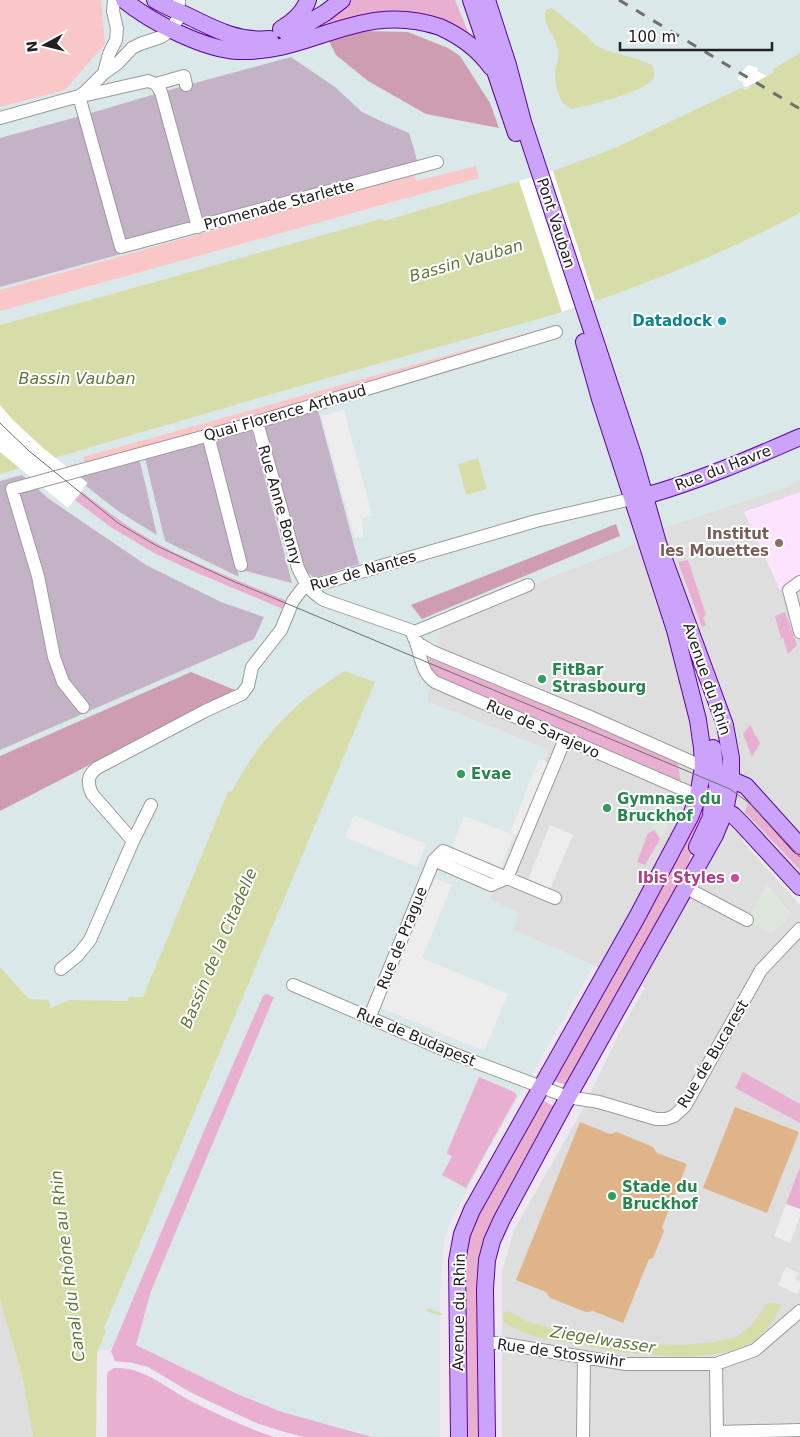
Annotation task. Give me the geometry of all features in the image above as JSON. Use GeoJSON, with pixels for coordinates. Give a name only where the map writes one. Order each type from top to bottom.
{"type":"FeatureCollection","features":[{"type":"Feature","properties":{"kind":"main road"},"geometry":{"type":"LineString","coordinates":[[124,0],[147,16],[171,29],[226,50],[246,45],[278,47],[290,34],[306,26],[342,0]]}},
{"type":"Feature","properties":{"kind":"main road"},"geometry":{"type":"LineString","coordinates":[[155,0],[179,6],[222,33],[246,45]]}},
{"type":"Feature","properties":{"kind":"main road"},"geometry":{"type":"LineString","coordinates":[[306,26],[305,8],[308,0]]}},
{"type":"Feature","properties":{"kind":"main road"},"geometry":{"type":"LineString","coordinates":[[471,0],[496,75],[518,123]]}},
{"type":"Feature","properties":{"kind":"main road"},"geometry":{"type":"LineString","coordinates":[[487,0],[508,65],[518,123]]}},
{"type":"Feature","properties":{"kind":"main road"},"geometry":{"type":"LineString","coordinates":[[290,34],[306,26],[350,22],[377,17],[396,17],[421,21],[450,31],[472,46],[486,60],[496,75]]}},
{"type":"Feature","properties":{"kind":"main road","name":"Pont Vauban"},"geometry":{"type":"LineString","coordinates":[[518,123],[584,326]]}},
{"type":"Feature","properties":{"kind":"main road","name":"Avenue du Rhin"},"geometry":{"type":"LineString","coordinates":[[459,1437],[456,1261],[462,1234],[472,1210],[637,917],[692,815],[712,804],[738,783],[731,758],[726,725],[658,543],[600,399],[584,326]]}},
{"type":"Feature","properties":{"kind":"main road","name":"Rue du Havre"},"geometry":{"type":"LineString","coordinates":[[639,498],[666,490],[800,437]]}},
{"type":"Feature","properties":{"kind":"main road","name":"Avenue du Rhin"},"geometry":{"type":"LineString","coordinates":[[487,1437],[485,1289],[487,1260],[492,1241],[568,1097],[691,889],[715,835],[709,769],[709,724],[689,662],[675,630],[639,498]]}},
{"type":"Feature","properties":{"kind":"main road"},"geometry":{"type":"LineString","coordinates":[[709,769],[738,783],[800,846]]}},
{"type":"Feature","properties":{"kind":"main road","name":"Avenue du Rhin"},"geometry":{"type":"LineString","coordinates":[[709,769],[718,795],[712,804]]}},
{"type":"Feature","properties":{"kind":"main road"},"geometry":{"type":"LineString","coordinates":[[712,804],[742,824],[800,887]]}},
{"type":"Feature","properties":{"kind":"street"},"geometry":{"type":"LineString","coordinates":[[104,73],[109,54],[116,40],[117,29],[114,0]]}},
{"type":"Feature","properties":{"kind":"street"},"geometry":{"type":"LineString","coordinates":[[79,96],[118,63],[132,48],[161,37],[171,29],[178,19],[179,6]]}},
{"type":"Feature","properties":{"kind":"street"},"geometry":{"type":"LineString","coordinates":[[0,118],[79,96],[148,81],[156,84],[184,76],[186,85]]}},
{"type":"Feature","properties":{"kind":"street"},"geometry":{"type":"LineString","coordinates":[[156,84],[161,92],[198,227]]}},
{"type":"Feature","properties":{"kind":"street","name":"Promenade Starlette"},"geometry":{"type":"LineString","coordinates":[[79,96],[121,247],[437,162]]}},
{"type":"Feature","properties":{"kind":"street","name":"Quai Florence Arthaud"},"geometry":{"type":"LineString","coordinates":[[83,707],[63,682],[54,657],[38,576],[12,489],[257,422],[556,332]]}},
{"type":"Feature","properties":{"kind":"street","name":"Rue Anne Bonny"},"geometry":{"type":"LineString","coordinates":[[257,422],[298,568],[306,586]]}},
{"type":"Feature","properties":{"kind":"street"},"geometry":{"type":"LineString","coordinates":[[208,436],[241,565]]}},
{"type":"Feature","properties":{"kind":"street","name":"Rue de Nantes"},"geometry":{"type":"LineString","coordinates":[[133,841],[92,794],[88,785],[91,773],[165,732],[242,694],[248,686],[252,667],[281,630],[296,595],[306,586],[536,521],[639,498]]}},
{"type":"Feature","properties":{"kind":"street"},"geometry":{"type":"LineString","coordinates":[[800,582],[789,590],[800,632]]}},
{"type":"Feature","properties":{"kind":"street"},"geometry":{"type":"LineString","coordinates":[[413,635],[528,585]]}},
{"type":"Feature","properties":{"kind":"street","name":"Rue de Sarajevo"},"geometry":{"type":"LineString","coordinates":[[306,586],[324,600],[410,630],[419,644],[433,652],[588,716],[709,769]]}},
{"type":"Feature","properties":{"kind":"street","name":"Rue de Sarajevo"},"geometry":{"type":"LineString","coordinates":[[413,635],[425,672],[435,682],[712,804]]}},
{"type":"Feature","properties":{"kind":"street"},"geometry":{"type":"LineString","coordinates":[[555,898],[507,878],[565,739]]}},
{"type":"Feature","properties":{"kind":"street"},"geometry":{"type":"LineString","coordinates":[[61,969],[84,949],[90,940],[133,841],[151,805]]}},
{"type":"Feature","properties":{"kind":"street","name":"Rue de Prague"},"geometry":{"type":"LineString","coordinates":[[370,1016],[434,860],[491,885],[507,878]]}},
{"type":"Feature","properties":{"kind":"street"},"geometry":{"type":"LineString","coordinates":[[691,889],[747,920]]}},
{"type":"Feature","properties":{"kind":"street","name":"Rue de Bucarest"},"geometry":{"type":"LineString","coordinates":[[568,1097],[599,1102],[656,1119],[666,1119],[674,1116],[685,1106],[761,970],[800,929]]}},
{"type":"Feature","properties":{"kind":"street","name":"Rue de Budapest"},"geometry":{"type":"LineString","coordinates":[[292,985],[370,1016],[454,1054],[540,1087]]}},
{"type":"Feature","properties":{"kind":"street"},"geometry":{"type":"LineString","coordinates":[[540,1087],[568,1097]]}},
{"type":"Feature","properties":{"kind":"street","name":"Rue de Stosswihr"},"geometry":{"type":"LineString","coordinates":[[486,1343],[498,1343],[626,1364],[716,1364],[755,1350],[800,1312]]}},
{"type":"Feature","properties":{"kind":"street"},"geometry":{"type":"LineString","coordinates":[[583,1437],[584,1357]]}},
{"type":"Feature","properties":{"kind":"street"},"geometry":{"type":"LineString","coordinates":[[716,1364],[716,1434],[800,1430]]}},
{"type":"Feature","properties":{"kind":"shaded area"},"geometry":{"type":"Polygon","coordinates":[[[0,0],[800,0],[800,479],[782,489],[660,529],[624,549],[566,571],[441,625],[427,701],[549,750],[490,899],[519,913],[513,930],[594,965],[485,1156],[452,1218],[444,1240],[440,1294],[440,1437],[371,1437],[282,1412],[235,1393],[132,1343],[97,1352],[30,999],[0,967],[0,0]]]}},
{"type":"Feature","properties":{"kind":"shaded area"},"geometry":{"type":"Polygon","coordinates":[[[0,0],[101,0],[105,44],[65,90],[0,107],[0,0]]]}},
{"type":"Feature","properties":{"kind":"shaded area"},"geometry":{"type":"Polygon","coordinates":[[[352,0],[455,0],[471,39],[438,24],[314,31],[311,29],[352,0]]]}},
{"type":"Feature","properties":{"kind":"shaded area"},"geometry":{"type":"Polygon","coordinates":[[[363,31],[408,32],[448,48],[460,56],[490,103],[499,128],[426,114],[368,81],[336,55],[329,41],[363,31]]]}},
{"type":"Feature","properties":{"kind":"shaded area"},"geometry":{"type":"Polygon","coordinates":[[[291,57],[335,87],[362,112],[409,133],[420,170],[0,287],[0,138],[291,57]]]}},
{"type":"Feature","properties":{"kind":"shaded area"},"geometry":{"type":"Polygon","coordinates":[[[476,166],[479,178],[0,311],[0,290],[414,174],[416,181],[476,166]]]}},
{"type":"Feature","properties":{"kind":"shaded area"},"geometry":{"type":"Polygon","coordinates":[[[541,329],[542,335],[86,467],[83,457],[541,329]]]}},
{"type":"Feature","properties":{"kind":"shaded area"},"geometry":{"type":"Polygon","coordinates":[[[317,406],[359,564],[314,578],[301,566],[261,423],[317,406]]]}},
{"type":"Feature","properties":{"kind":"shaded area"},"geometry":{"type":"Polygon","coordinates":[[[344,410],[372,515],[362,519],[363,537],[355,538],[321,416],[344,410]]]}},
{"type":"Feature","properties":{"kind":"shaded area"},"geometry":{"type":"Polygon","coordinates":[[[251,426],[292,583],[245,571],[211,438],[251,426]]]}},
{"type":"Feature","properties":{"kind":"shaded area"},"geometry":{"type":"Polygon","coordinates":[[[206,439],[239,577],[165,541],[144,454],[206,439]]]}},
{"type":"Feature","properties":{"kind":"shaded area"},"geometry":{"type":"Polygon","coordinates":[[[139,458],[157,535],[118,511],[86,486],[88,483],[78,475],[139,458]]]}},
{"type":"Feature","properties":{"kind":"shaded area"},"geometry":{"type":"Polygon","coordinates":[[[22,475],[49,499],[146,565],[221,602],[264,617],[254,639],[0,750],[0,481],[22,475]]]}},
{"type":"Feature","properties":{"kind":"shaded area"},"geometry":{"type":"Polygon","coordinates":[[[800,479],[800,1437],[502,1437],[502,1355],[506,1343],[502,1336],[502,1271],[514,1230],[583,1109],[622,1027],[645,988],[513,930],[490,899],[549,750],[427,701],[441,624],[566,571],[624,549],[660,529],[782,489],[800,479]]]}},
{"type":"Feature","properties":{"kind":"shaded area"},"geometry":{"type":"Polygon","coordinates":[[[82,492],[128,526],[166,548],[287,601],[283,609],[154,553],[109,526],[75,500],[82,492]]]}},
{"type":"Feature","properties":{"kind":"shaded area","name":"Institut les Mouettes"},"geometry":{"type":"Polygon","coordinates":[[[800,492],[800,575],[780,590],[744,512],[800,492]]]}},
{"type":"Feature","properties":{"kind":"shaded area"},"geometry":{"type":"Polygon","coordinates":[[[616,524],[620,536],[422,619],[411,605],[616,524]]]}},
{"type":"Feature","properties":{"kind":"shaded area"},"geometry":{"type":"Polygon","coordinates":[[[688,560],[706,615],[703,617],[706,625],[702,627],[678,562],[688,560]]]}},
{"type":"Feature","properties":{"kind":"shaded area"},"geometry":{"type":"Polygon","coordinates":[[[785,612],[797,645],[788,654],[775,616],[785,612]]]}},
{"type":"Feature","properties":{"kind":"shaded area"},"geometry":{"type":"Polygon","coordinates":[[[423,656],[677,758],[681,783],[433,677],[423,656]]]}},
{"type":"Feature","properties":{"kind":"shaded area"},"geometry":{"type":"Polygon","coordinates":[[[191,672],[235,690],[0,811],[0,756],[191,672]]]}},
{"type":"Feature","properties":{"kind":"shaded area"},"geometry":{"type":"Polygon","coordinates":[[[750,725],[760,743],[752,757],[743,734],[750,725]]]}},
{"type":"Feature","properties":{"kind":"shaded area"},"geometry":{"type":"Polygon","coordinates":[[[539,759],[553,764],[523,837],[510,833],[539,759]]]}},
{"type":"Feature","properties":{"kind":"shaded area"},"geometry":{"type":"Polygon","coordinates":[[[749,798],[800,849],[800,870],[745,812],[749,798]]]}},
{"type":"Feature","properties":{"kind":"shaded area"},"geometry":{"type":"Polygon","coordinates":[[[659,801],[674,810],[661,837],[651,825],[659,801]]]}},
{"type":"Feature","properties":{"kind":"shaded area"},"geometry":{"type":"Polygon","coordinates":[[[704,810],[706,811],[685,877],[570,1086],[554,1081],[698,815],[704,810]]]}},
{"type":"Feature","properties":{"kind":"shaded area"},"geometry":{"type":"Polygon","coordinates":[[[354,815],[426,844],[417,867],[345,837],[354,815]]]}},
{"type":"Feature","properties":{"kind":"shaded area"},"geometry":{"type":"Polygon","coordinates":[[[464,816],[514,835],[500,869],[451,849],[464,816]]]}},
{"type":"Feature","properties":{"kind":"shaded area"},"geometry":{"type":"Polygon","coordinates":[[[550,825],[573,835],[549,891],[527,882],[550,825]]]}},
{"type":"Feature","properties":{"kind":"shaded area"},"geometry":{"type":"Polygon","coordinates":[[[747,829],[800,887],[800,905],[742,841],[747,829]]]}},
{"type":"Feature","properties":{"kind":"shaded area"},"geometry":{"type":"Polygon","coordinates":[[[654,830],[660,839],[645,865],[637,862],[648,833],[654,830]]]}},
{"type":"Feature","properties":{"kind":"shaded area"},"geometry":{"type":"Polygon","coordinates":[[[434,878],[452,885],[422,958],[508,994],[484,1051],[379,1007],[434,878]]]}},
{"type":"Feature","properties":{"kind":"shaded area"},"geometry":{"type":"Polygon","coordinates":[[[767,885],[792,914],[771,934],[747,920],[767,885]]]}},
{"type":"Feature","properties":{"kind":"shaded area"},"geometry":{"type":"Polygon","coordinates":[[[267,994],[274,997],[151,1291],[136,1345],[235,1393],[282,1412],[372,1437],[304,1437],[259,1424],[190,1392],[148,1367],[115,1361],[111,1351],[204,1131],[263,996],[267,994]]]}},
{"type":"Feature","properties":{"kind":"shaded area"},"geometry":{"type":"Polygon","coordinates":[[[743,1072],[800,1104],[800,1123],[735,1088],[743,1072]]]}},
{"type":"Feature","properties":{"kind":"shaded area"},"geometry":{"type":"Polygon","coordinates":[[[479,1077],[514,1092],[517,1096],[466,1188],[442,1175],[452,1156],[447,1154],[447,1152],[479,1077]]]}},
{"type":"Feature","properties":{"kind":"shaded area"},"geometry":{"type":"Polygon","coordinates":[[[539,1098],[553,1106],[553,1109],[500,1204],[488,1230],[482,1437],[463,1437],[461,1273],[469,1230],[539,1098]]]}},
{"type":"Feature","properties":{"kind":"shaded area"},"geometry":{"type":"Polygon","coordinates":[[[735,1107],[799,1132],[767,1213],[703,1188],[735,1107]]]}},
{"type":"Feature","properties":{"kind":"shaded area","name":"Stade du Bruckhof"},"geometry":{"type":"Polygon","coordinates":[[[580,1122],[610,1134],[617,1132],[653,1147],[657,1153],[687,1164],[662,1227],[664,1231],[653,1258],[649,1259],[623,1323],[593,1311],[586,1312],[550,1298],[546,1292],[516,1280],[580,1122]]]}},
{"type":"Feature","properties":{"kind":"shaded area"},"geometry":{"type":"Polygon","coordinates":[[[800,1167],[800,1209],[786,1204],[800,1167]]]}},
{"type":"Feature","properties":{"kind":"shaded area"},"geometry":{"type":"Polygon","coordinates":[[[786,1204],[800,1209],[800,1216],[790,1243],[774,1236],[786,1204]]]}},
{"type":"Feature","properties":{"kind":"shaded area"},"geometry":{"type":"Polygon","coordinates":[[[786,1267],[799,1273],[795,1279],[800,1281],[800,1288],[797,1294],[778,1285],[786,1267]]]}},
{"type":"Feature","properties":{"kind":"shaded area"},"geometry":{"type":"Polygon","coordinates":[[[0,1300],[22,1376],[33,1437],[0,1437],[0,1300]]]}},
{"type":"Feature","properties":{"kind":"shaded area"},"geometry":{"type":"Polygon","coordinates":[[[114,1368],[125,1368],[146,1375],[205,1408],[274,1437],[107,1437],[107,1376],[108,1372],[114,1368]]]}},
{"type":"Feature","properties":{"kind":"water"},"geometry":{"type":"Polygon","coordinates":[[[552,8],[587,36],[595,45],[652,65],[654,75],[652,80],[638,89],[601,102],[571,109],[565,105],[559,95],[555,79],[558,49],[545,21],[546,10],[552,8]]]}},
{"type":"Feature","properties":{"kind":"water","name":"Bassin Vauban"},"geometry":{"type":"Polygon","coordinates":[[[800,53],[800,213],[742,242],[683,268],[562,312],[0,474],[0,325],[381,219],[384,221],[553,171],[615,148],[741,88],[749,89],[751,85],[774,72],[773,69],[800,53]]]}},
{"type":"Feature","properties":{"kind":"water"},"geometry":{"type":"Polygon","coordinates":[[[478,458],[487,489],[466,495],[458,464],[478,458]]]}},
{"type":"Feature","properties":{"kind":"water"},"geometry":{"type":"Polygon","coordinates":[[[345,671],[375,682],[104,1328],[106,1331],[97,1353],[96,1437],[33,1437],[22,1376],[0,1300],[0,967],[29,999],[49,1000],[50,1008],[70,1000],[127,1001],[129,997],[143,997],[228,792],[232,791],[266,738],[294,708],[327,682],[345,671]]]}},
{"type":"Feature","properties":{"kind":"water"},"geometry":{"type":"Polygon","coordinates":[[[767,1303],[782,1304],[766,1330],[756,1340],[729,1351],[698,1356],[650,1355],[542,1338],[513,1328],[504,1322],[503,1313],[508,1311],[529,1322],[547,1327],[606,1335],[641,1343],[682,1345],[715,1342],[736,1337],[750,1327],[767,1303]]]}},
{"type":"Feature","properties":{"kind":"pier"},"geometry":{"type":"Polygon","coordinates":[[[748,65],[758,68],[757,71],[767,76],[746,87],[743,85],[744,83],[737,79],[748,65]]]}},
{"type":"Feature","properties":{"kind":"pier"},"geometry":{"type":"Polygon","coordinates":[[[553,171],[595,300],[562,312],[519,181],[553,171]]]}},
{"type":"Feature","properties":{"kind":"pier"},"geometry":{"type":"Polygon","coordinates":[[[0,405],[43,448],[87,483],[68,508],[0,452],[0,405]]]}},
{"type":"Feature","properties":{"kind":"waterway","name":"Ziegelwasser"},"geometry":{"type":"LineString","coordinates":[[428,1310],[440,1314]]}},
{"type":"Feature","properties":{"kind":"tram line"},"geometry":{"type":"LineString","coordinates":[[0,423],[29,451],[118,523],[157,546],[228,579],[730,789],[752,805],[800,857]]}},
{"type":"Feature","properties":{"kind":"railway"},"geometry":{"type":"LineString","coordinates":[[619,0],[800,109]]}},
{"type":"Feature","properties":{"kind":"place","name":"Datadock"},"geometry":{"type":"Point","coordinates":[722,321]}},
{"type":"Feature","properties":{"kind":"place","name":"Institut les Mouettes"},"geometry":{"type":"Point","coordinates":[779,543]}},
{"type":"Feature","properties":{"kind":"place","name":"FitBar Strasbourg"},"geometry":{"type":"Point","coordinates":[542,679]}},
{"type":"Feature","properties":{"kind":"place","name":"Evae"},"geometry":{"type":"Point","coordinates":[461,774]}},
{"type":"Feature","properties":{"kind":"place","name":"Gymnase du Bruckhof"},"geometry":{"type":"Point","coordinates":[607,808]}},
{"type":"Feature","properties":{"kind":"place","name":"Ibis Styles"},"geometry":{"type":"Point","coordinates":[735,878]}},
{"type":"Feature","properties":{"kind":"place","name":"Stade du Bruckhof"},"geometry":{"type":"Point","coordinates":[612,1196]}},
{"type":"Feature","properties":{"kind":"water label","name":"Bassin de la Citadelle"},"geometry":{"type":"Point","coordinates":[218,948]}},
{"type":"Feature","properties":{"kind":"water label","name":"Canal du Rhône au Rhin"},"geometry":{"type":"Point","coordinates":[67,1266]}}]}
